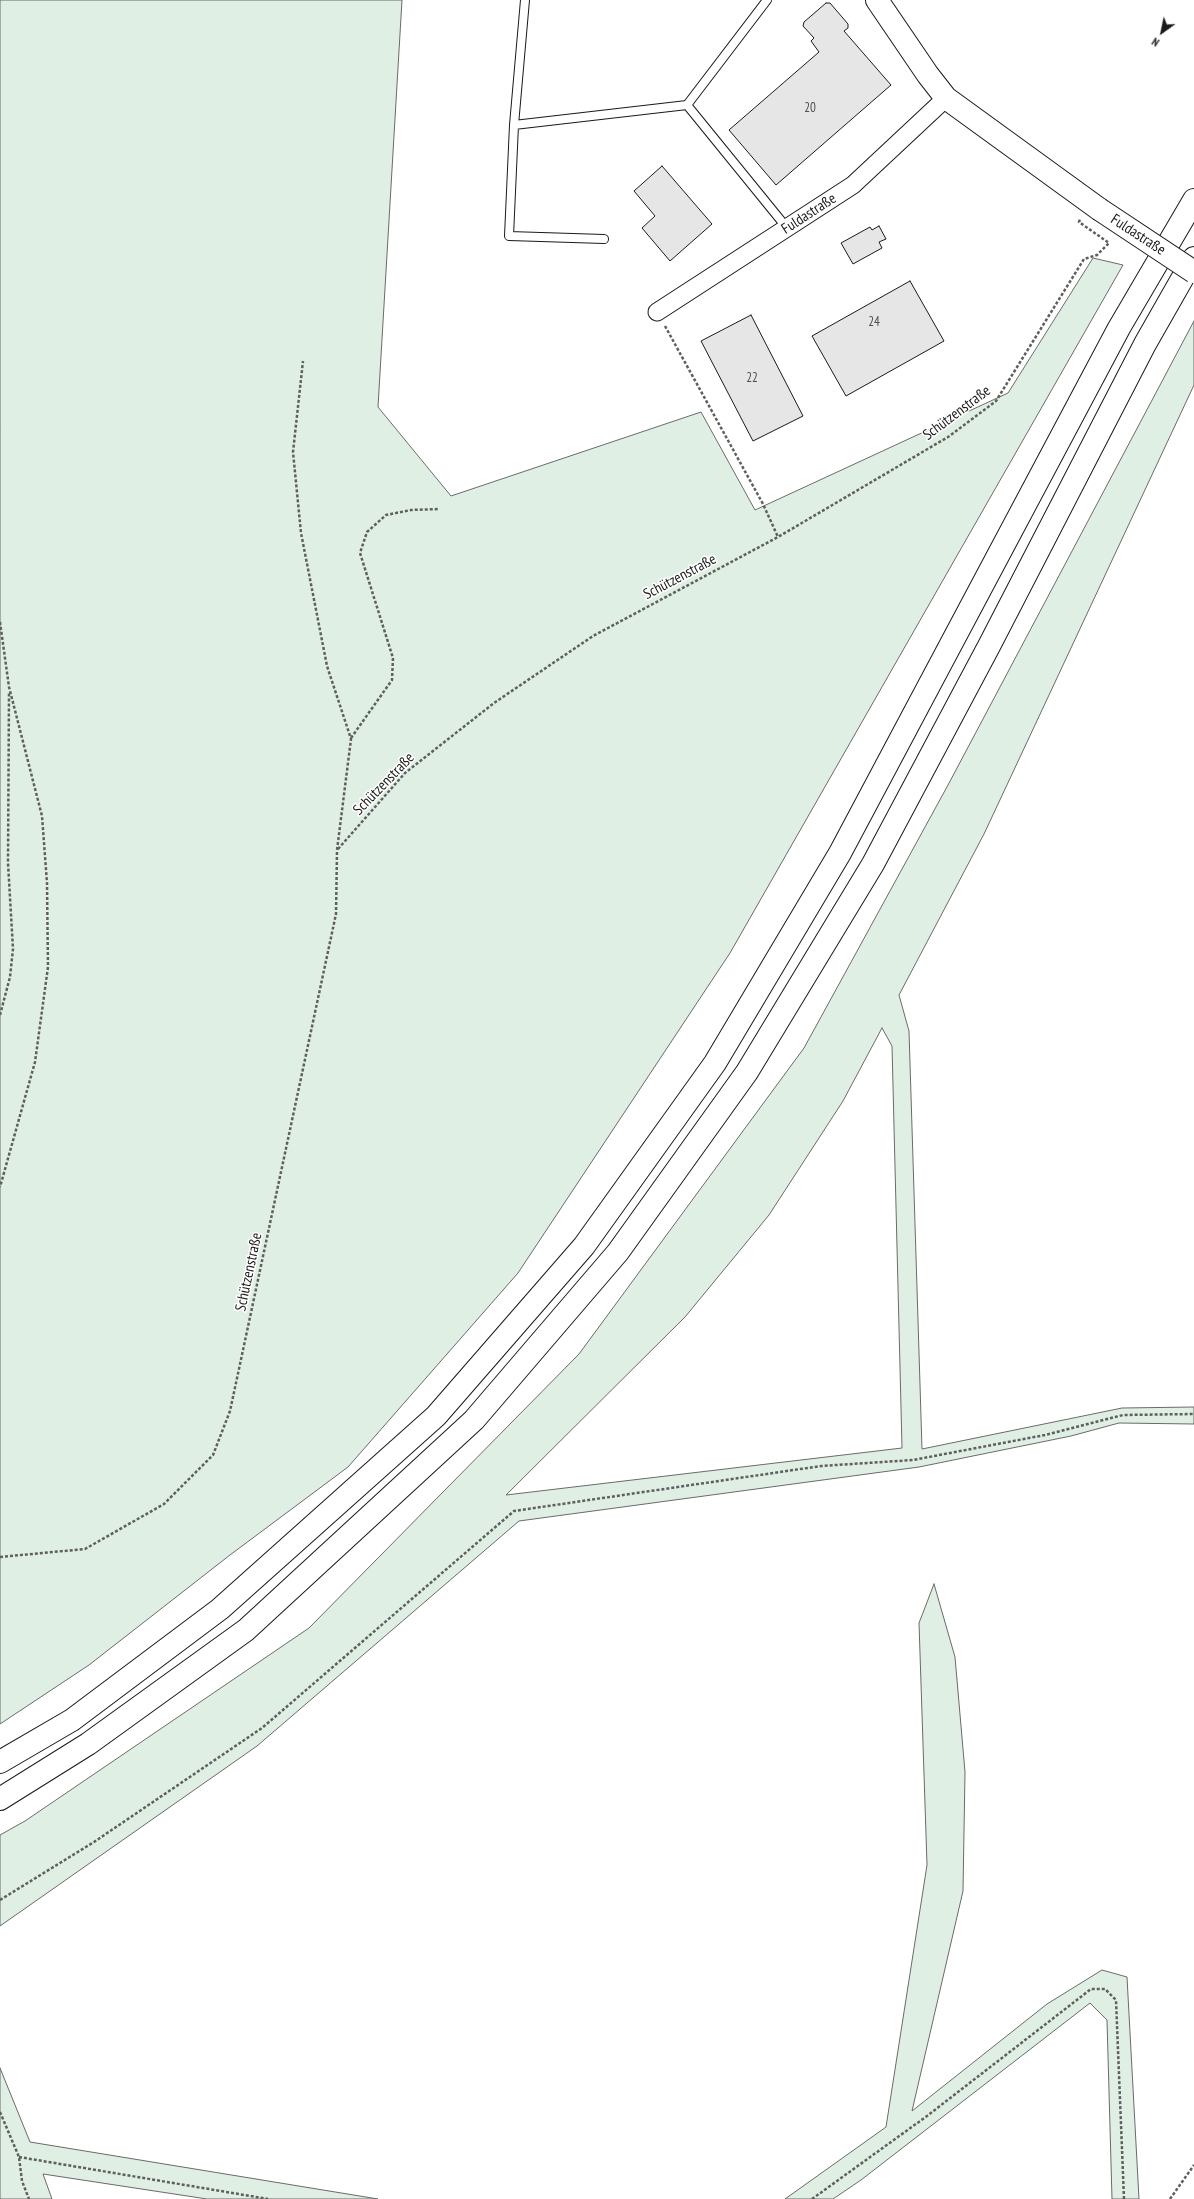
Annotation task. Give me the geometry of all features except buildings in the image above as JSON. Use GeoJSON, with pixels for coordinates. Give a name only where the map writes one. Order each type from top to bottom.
{"type":"FeatureCollection","features":[{"type":"Feature","properties":{"kind":"main road","name":"Fuldastraße"},"geometry":{"type":"LineString","coordinates":[[877,0],[928,75],[946,98],[1099,209],[1194,272]]}},
{"type":"Feature","properties":{"kind":"main road"},"geometry":{"type":"LineString","coordinates":[[0,1762],[72,1720],[220,1609],[436,1416],[584,1246],[716,1063],[840,853],[1119,328],[1194,200]]}},
{"type":"Feature","properties":{"kind":"main road"},"geometry":{"type":"LineString","coordinates":[[0,1799],[88,1744],[246,1630],[474,1420],[618,1252],[747,1072],[873,864],[989,646],[1145,344],[1194,258]]}},
{"type":"Feature","properties":{"kind":"street","name":"Fuldastraße"},"geometry":{"type":"LineString","coordinates":[[657,312],[853,185],[946,98]]}},
{"type":"Feature","properties":{"kind":"lane"},"geometry":{"type":"LineString","coordinates":[[525,0],[514,125],[509,236],[604,239]]}},
{"type":"Feature","properties":{"kind":"lane"},"geometry":{"type":"LineString","coordinates":[[514,125],[687,105],[767,0]]}},
{"type":"Feature","properties":{"kind":"lane"},"geometry":{"type":"LineString","coordinates":[[687,105],[787,228]]}},
{"type":"Feature","properties":{"kind":"path","name":"Schützenstraße"},"geometry":{"type":"LineString","coordinates":[[337,850],[405,774],[494,703],[593,636],[778,537],[948,437],[996,401],[1084,259],[1097,255],[1109,244]]}},
{"type":"Feature","properties":{"kind":"path"},"geometry":{"type":"LineString","coordinates":[[657,312],[763,504],[778,537]]}},
{"type":"Feature","properties":{"kind":"path"},"geometry":{"type":"LineString","coordinates":[[303,361],[293,452],[301,533],[327,666],[351,739]]}},
{"type":"Feature","properties":{"kind":"path"},"geometry":{"type":"LineString","coordinates":[[351,739],[392,680],[393,658],[360,553],[367,532],[386,515],[411,510],[439,509]]}},
{"type":"Feature","properties":{"kind":"path"},"geometry":{"type":"LineString","coordinates":[[0,622],[9,687],[42,816],[47,883],[48,967],[35,1062],[0,1187]]}},
{"type":"Feature","properties":{"kind":"path"},"geometry":{"type":"LineString","coordinates":[[0,1015],[10,977],[13,950],[8,863],[9,687]]}},
{"type":"Feature","properties":{"kind":"path","name":"Schützenstraße"},"geometry":{"type":"LineString","coordinates":[[0,1557],[85,1550],[164,1504],[213,1455],[233,1395],[336,914],[337,850],[351,739]]}},
{"type":"Feature","properties":{"kind":"path"},"geometry":{"type":"LineString","coordinates":[[0,1900],[94,1842],[262,1728],[514,1510],[821,1466],[913,1460],[1045,1435],[1123,1415],[1194,1414]]}},
{"type":"Feature","properties":{"kind":"path"},"geometry":{"type":"LineString","coordinates":[[812,2199],[927,2116],[1091,1989],[1105,1989],[1116,2000],[1124,2199]]}},
{"type":"Feature","properties":{"kind":"path"},"geometry":{"type":"LineString","coordinates":[[0,2112],[19,2158],[22,2181],[29,2199]]}},
{"type":"Feature","properties":{"kind":"path"},"geometry":{"type":"LineString","coordinates":[[19,2158],[268,2199]]}},
{"type":"Feature","properties":{"kind":"path"},"geometry":{"type":"LineString","coordinates":[[1170,2199],[1194,2165]]}},
{"type":"Feature","properties":{"kind":"green space"},"geometry":{"type":"Polygon","coordinates":[[[0,0],[402,0],[378,407],[451,496],[701,412],[755,510],[1008,393],[1093,258],[1123,265],[730,953],[518,1273],[348,1467],[230,1555],[89,1665],[0,1724],[0,0]]]}},
{"type":"Feature","properties":{"kind":"green space"},"geometry":{"type":"Polygon","coordinates":[[[1194,321],[1194,385],[984,834],[899,995],[909,1031],[922,1449],[1122,1408],[1194,1407],[1194,1424],[1119,1423],[1071,1436],[919,1467],[519,1521],[257,1746],[0,1926],[0,1835],[25,1821],[309,1628],[579,1354],[804,1048],[948,785],[1194,321]],[[882,1028],[843,1101],[769,1215],[685,1317],[506,1495],[902,1448],[892,1046],[882,1028]]]}},
{"type":"Feature","properties":{"kind":"green space"},"geometry":{"type":"Polygon","coordinates":[[[934,1584],[955,1657],[965,1772],[963,1891],[912,2111],[1047,2004],[1102,1970],[1127,1977],[1139,2199],[1112,2199],[1107,2020],[1090,2003],[861,2180],[833,2199],[785,2199],[886,2127],[927,1865],[919,1623],[934,1584]]]}},
{"type":"Feature","properties":{"kind":"green space"},"geometry":{"type":"Polygon","coordinates":[[[0,2068],[30,2142],[378,2199],[207,2199],[43,2174],[52,2199],[0,2199],[0,2068]]]}}]}
